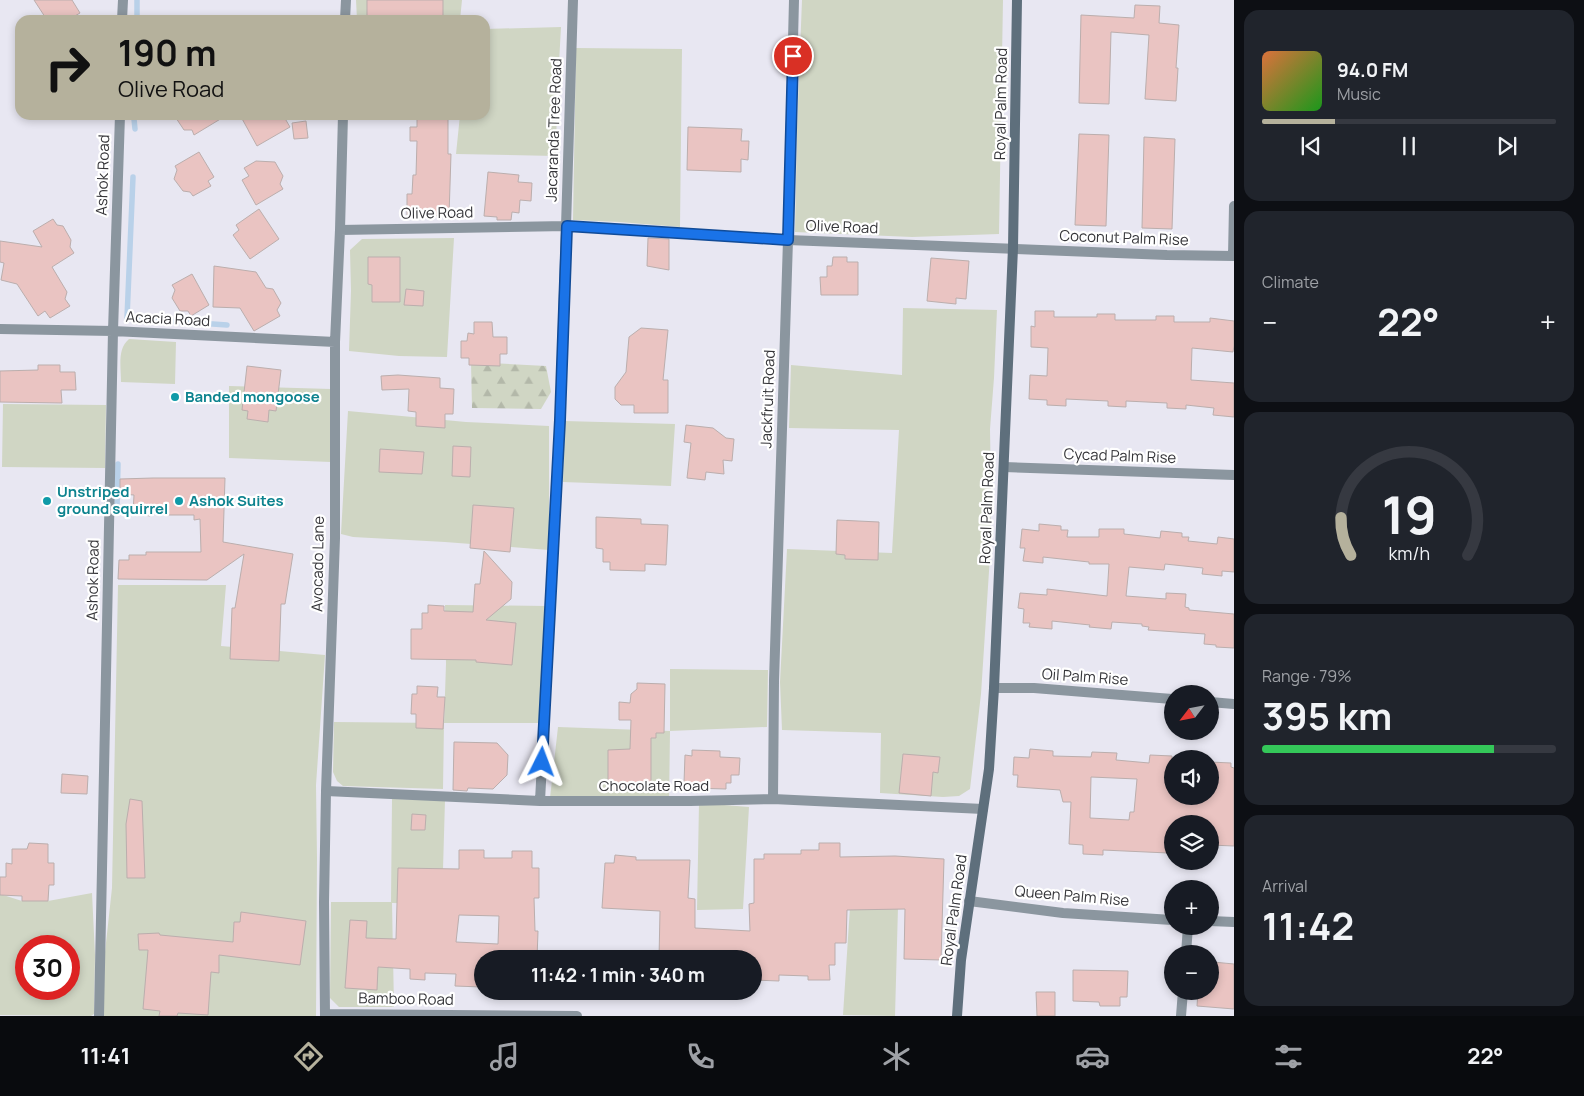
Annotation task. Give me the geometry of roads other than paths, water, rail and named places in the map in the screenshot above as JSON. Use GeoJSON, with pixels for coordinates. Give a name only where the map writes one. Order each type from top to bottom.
{"type":"FeatureCollection","features":[{"type":"Feature","properties":{"kind":"street"},"geometry":{"type":"LineString","coordinates":[[122,15],[123,0]]}},
{"type":"Feature","properties":{"kind":"street"},"geometry":{"type":"LineString","coordinates":[[345,15],[346,0]]}},
{"type":"Feature","properties":{"kind":"street","name":"Jacaranda Tree Road"},"geometry":{"type":"LineString","coordinates":[[540,801],[560,420],[573,0]]}},
{"type":"Feature","properties":{"kind":"street","name":"Jackfruit Road"},"geometry":{"type":"LineString","coordinates":[[773,799],[774,672],[794,0]]}},
{"type":"Feature","properties":{"kind":"street","name":"Royal Palm Road"},"geometry":{"type":"LineString","coordinates":[[957,1016],[961,960],[991,750],[1013,248],[1017,0]]}},
{"type":"Feature","properties":{"kind":"street","name":"Ashok Road"},"geometry":{"type":"LineString","coordinates":[[99,1016],[113,332],[120,120]]}},
{"type":"Feature","properties":{"kind":"street","name":"Avocado Lane"},"geometry":{"type":"LineString","coordinates":[[325,1015],[324,893],[326,791],[335,538],[335,342],[343,120]]}},
{"type":"Feature","properties":{"kind":"street"},"geometry":{"type":"LineString","coordinates":[[1234,206],[1234,256]]}},
{"type":"Feature","properties":{"kind":"street","name":"Olive Road"},"geometry":{"type":"LineString","coordinates":[[340,230],[567,226],[788,240],[1013,248]]}},
{"type":"Feature","properties":{"kind":"street","name":"Coconut Palm Rise"},"geometry":{"type":"LineString","coordinates":[[1013,248],[1234,256]]}},
{"type":"Feature","properties":{"kind":"street","name":"Acacia Road"},"geometry":{"type":"LineString","coordinates":[[0,328],[335,342]]}},
{"type":"Feature","properties":{"kind":"street","name":"Cycad Palm Rise"},"geometry":{"type":"LineString","coordinates":[[1004,466],[1234,475]]}},
{"type":"Feature","properties":{"kind":"street","name":"Oil Palm Rise"},"geometry":{"type":"LineString","coordinates":[[994,688],[1034,688],[1164,698]]}},
{"type":"Feature","properties":{"kind":"street"},"geometry":{"type":"LineString","coordinates":[[1219,703],[1234,704]]}},
{"type":"Feature","properties":{"kind":"street","name":"Chocolate Road"},"geometry":{"type":"LineString","coordinates":[[326,791],[540,801],[773,799],[983,809]]}},
{"type":"Feature","properties":{"kind":"street","name":"Queen Palm Rise"},"geometry":{"type":"LineString","coordinates":[[969,901],[1062,913],[1164,919]]}},
{"type":"Feature","properties":{"kind":"street"},"geometry":{"type":"LineString","coordinates":[[1219,921],[1234,922]]}},
{"type":"Feature","properties":{"kind":"street"},"geometry":{"type":"LineString","coordinates":[[1181,1016],[1182,1000]]}},
{"type":"Feature","properties":{"kind":"street","name":"Bamboo Road"},"geometry":{"type":"LineString","coordinates":[[325,1015],[577,1016]]}},
{"type":"Feature","properties":{"kind":"waterway"},"geometry":{"type":"LineString","coordinates":[[137,0],[137,15]]}},
{"type":"Feature","properties":{"kind":"waterway"},"geometry":{"type":"LineString","coordinates":[[134,120],[135,129]]}},
{"type":"Feature","properties":{"kind":"waterway"},"geometry":{"type":"LineString","coordinates":[[133,177],[127,318],[145,319]]}},
{"type":"Feature","properties":{"kind":"waterway"},"geometry":{"type":"LineString","coordinates":[[155,320],[227,325]]}},
{"type":"Feature","properties":{"kind":"waterway"},"geometry":{"type":"LineString","coordinates":[[117,508],[118,464]]}},
{"type":"Feature","properties":{"kind":"place","name":"Banded mongoose"},"geometry":{"type":"Point","coordinates":[175,397]}},
{"type":"Feature","properties":{"kind":"place","name":"Unstriped ground squirrel"},"geometry":{"type":"Point","coordinates":[47,501]}},
{"type":"Feature","properties":{"kind":"place","name":"Ashok Suites"},"geometry":{"type":"Point","coordinates":[179,501]}}]}
